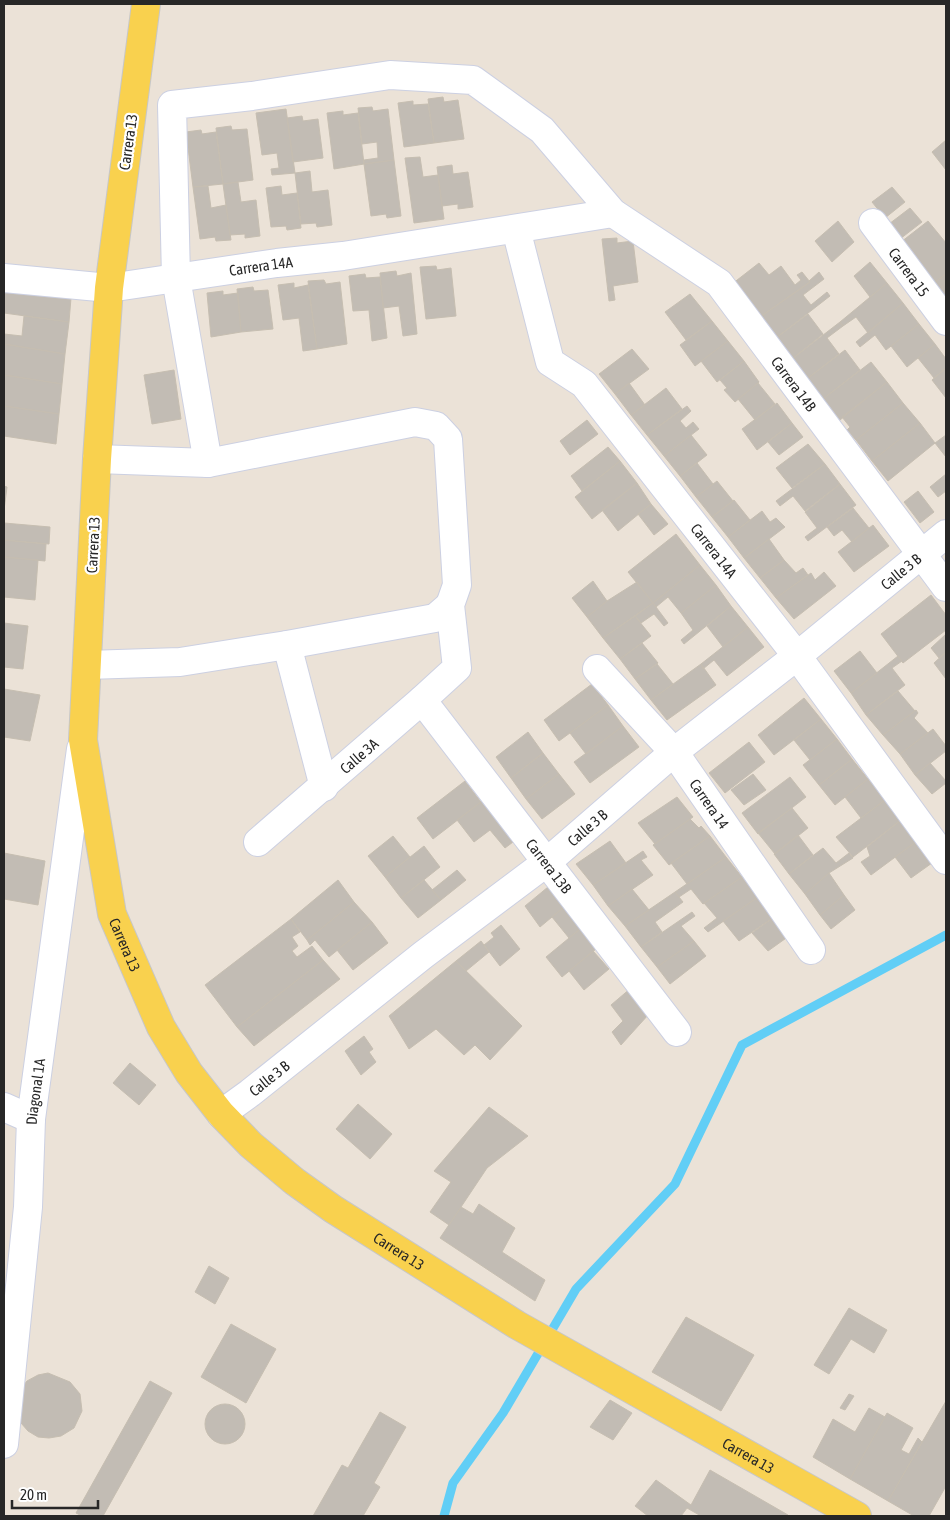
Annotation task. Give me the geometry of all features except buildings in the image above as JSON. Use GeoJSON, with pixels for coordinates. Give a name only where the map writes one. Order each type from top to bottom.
{"type":"FeatureCollection","features":[{"type":"Feature","properties":{"kind":"main road","name":"Carrera 13"},"geometry":{"type":"LineString","coordinates":[[146,4],[109,288],[97,459],[83,740],[112,914],[161,1027],[189,1073],[221,1114],[252,1145],[294,1181],[516,1325],[857,1516]]}},
{"type":"Feature","properties":{"kind":"street","name":"Carrera 14B"},"geometry":{"type":"LineString","coordinates":[[176,278],[172,105],[252,96],[390,75],[473,80],[542,130],[613,213],[719,283],[946,587]]}},
{"type":"Feature","properties":{"kind":"street","name":"Carrera 14A"},"geometry":{"type":"LineString","coordinates":[[4,278],[109,288],[277,263],[344,256],[613,213]]}},
{"type":"Feature","properties":{"kind":"street","name":"Carrera 15"},"geometry":{"type":"LineString","coordinates":[[873,223],[946,321]]}},
{"type":"Feature","properties":{"kind":"street","name":"Carrera 14A"},"geometry":{"type":"LineString","coordinates":[[516,229],[550,362],[584,384],[798,656],[946,860]]}},
{"type":"Feature","properties":{"kind":"street"},"geometry":{"type":"LineString","coordinates":[[176,278],[208,463]]}},
{"type":"Feature","properties":{"kind":"street"},"geometry":{"type":"LineString","coordinates":[[86,665],[180,662],[287,646],[435,618],[450,605],[457,585],[448,439],[436,426],[415,422],[208,463],[97,459]]}},
{"type":"Feature","properties":{"kind":"street","name":"Calle 3 B"},"geometry":{"type":"LineString","coordinates":[[221,1114],[423,955],[547,862],[674,752],[798,656],[946,534]]}},
{"type":"Feature","properties":{"kind":"street","name":"Calle 3A"},"geometry":{"type":"LineString","coordinates":[[258,842],[324,787],[457,668],[450,605]]}},
{"type":"Feature","properties":{"kind":"street"},"geometry":{"type":"LineString","coordinates":[[287,646],[324,787]]}},
{"type":"Feature","properties":{"kind":"street","name":"Carrera 14"},"geometry":{"type":"LineString","coordinates":[[597,668],[674,752],[811,950]]}},
{"type":"Feature","properties":{"kind":"street","name":"Carrera 13B"},"geometry":{"type":"LineString","coordinates":[[422,700],[677,1032]]}},
{"type":"Feature","properties":{"kind":"street","name":"Diagonal 1A"},"geometry":{"type":"LineString","coordinates":[[4,1444],[28,1207],[31,1119],[83,740]]}},
{"type":"Feature","properties":{"kind":"street"},"geometry":{"type":"LineString","coordinates":[[4,1107],[31,1119]]}},
{"type":"Feature","properties":{"kind":"waterway"},"geometry":{"type":"LineString","coordinates":[[444,1516],[453,1483],[503,1413],[576,1289],[675,1184],[742,1045],[946,935]]}}]}
